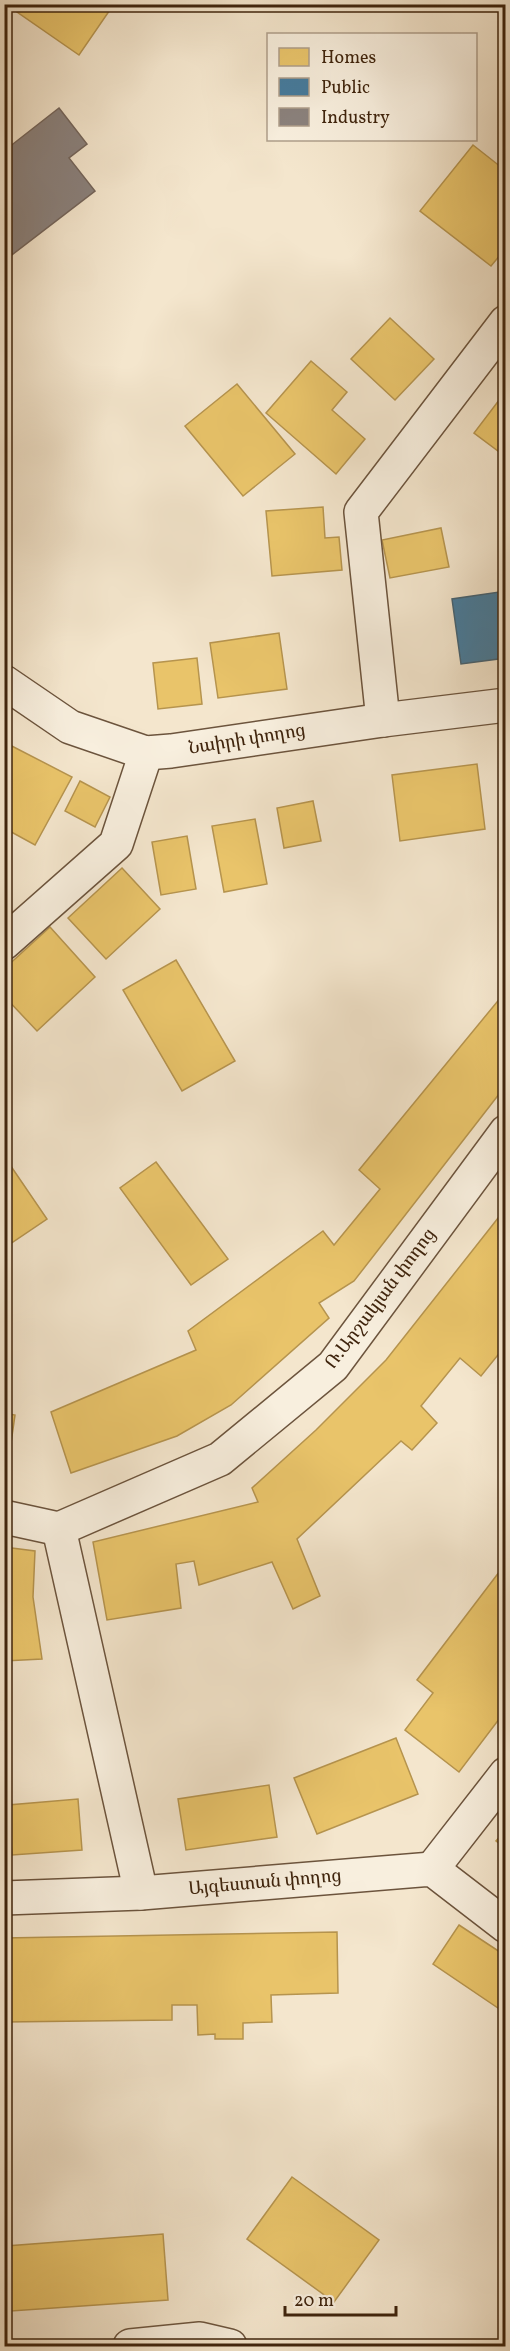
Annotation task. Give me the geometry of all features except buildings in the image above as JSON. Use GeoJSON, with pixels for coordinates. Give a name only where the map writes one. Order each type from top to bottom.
{"type":"FeatureCollection","features":[{"type":"Feature","properties":{"kind":"street"},"geometry":{"type":"LineString","coordinates":[[383,720],[362,512],[506,322]]}},
{"type":"Feature","properties":{"kind":"street","name":"Նաիրի փողոց"},"geometry":{"type":"LineString","coordinates":[[4,682],[70,727],[146,753],[171,752],[383,720],[506,705]]}},
{"type":"Feature","properties":{"kind":"street"},"geometry":{"type":"LineString","coordinates":[[4,943],[116,844],[146,753]]}},
{"type":"Feature","properties":{"kind":"street","name":"Ռ.Արշակյան փողոց"},"geometry":{"type":"LineString","coordinates":[[59,1529],[220,1459],[333,1366],[506,1132]]}},
{"type":"Feature","properties":{"kind":"street"},"geometry":{"type":"LineString","coordinates":[[4,1516],[59,1529],[141,1893]]}},
{"type":"Feature","properties":{"kind":"street"},"geometry":{"type":"LineString","coordinates":[[506,1774],[432,1869],[506,1926]]}},
{"type":"Feature","properties":{"kind":"street","name":"Այգեստան փողոց"},"geometry":{"type":"LineString","coordinates":[[4,1898],[141,1893],[432,1869]]}},
{"type":"Feature","properties":{"kind":"street"},"geometry":{"type":"LineString","coordinates":[[130,2346],[200,2339],[230,2346]]}}]}
